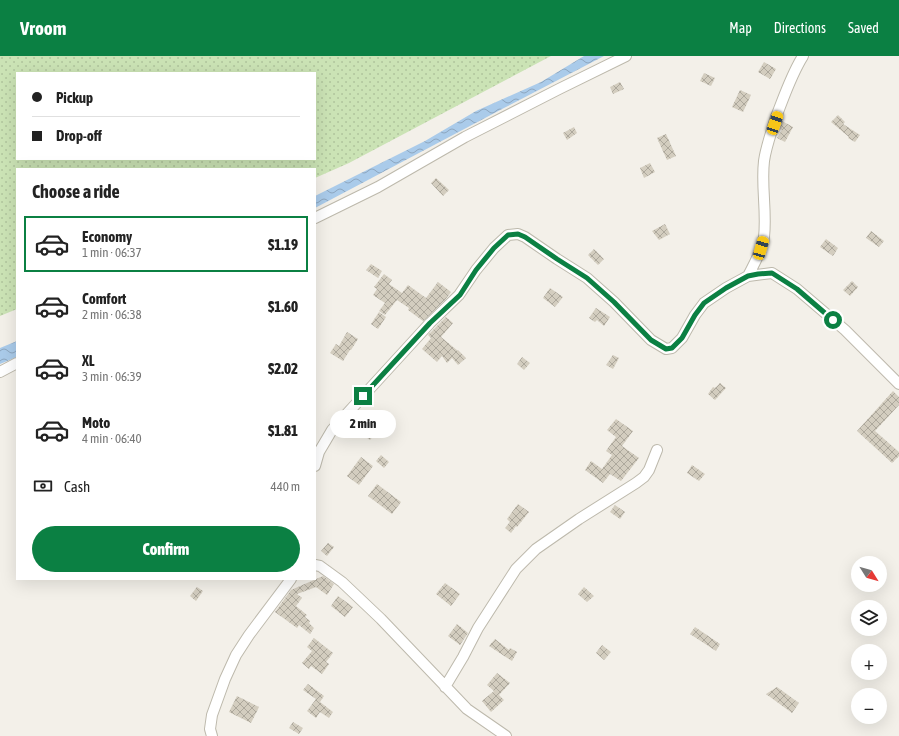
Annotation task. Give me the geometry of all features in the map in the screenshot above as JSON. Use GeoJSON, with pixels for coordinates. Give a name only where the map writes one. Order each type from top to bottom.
{"type":"FeatureCollection","features":[{"type":"Feature","properties":{"kind":"street"},"geometry":{"type":"LineString","coordinates":[[316,218],[378,187],[472,134],[626,56]]}},
{"type":"Feature","properties":{"kind":"street"},"geometry":{"type":"LineString","coordinates":[[748,276],[764,238],[765,220],[763,176],[765,154],[783,98],[797,65],[803,56]]}},
{"type":"Feature","properties":{"kind":"street"},"geometry":{"type":"LineString","coordinates":[[316,463],[320,452],[332,430],[430,323],[460,295],[476,270],[494,248],[508,235],[518,234],[525,237],[587,278],[614,302],[651,340],[666,349],[672,348],[682,338],[695,315],[704,303],[726,288],[748,276],[772,273],[797,289],[845,330],[899,384]]}},
{"type":"Feature","properties":{"kind":"street"},"geometry":{"type":"LineString","coordinates":[[0,372],[16,364]]}},
{"type":"Feature","properties":{"kind":"street"},"geometry":{"type":"LineString","coordinates":[[445,687],[478,628],[516,569],[536,549],[644,477],[649,470],[657,450]]}},
{"type":"Feature","properties":{"kind":"street"},"geometry":{"type":"LineString","coordinates":[[316,565],[320,566],[342,582],[381,619],[467,709],[506,736]]}},
{"type":"Feature","properties":{"kind":"street"},"geometry":{"type":"LineString","coordinates":[[212,736],[210,729],[212,715],[225,679],[236,655],[248,635],[290,580]]}},
{"type":"Feature","properties":{"kind":"green space"},"geometry":{"type":"Polygon","coordinates":[[[0,56],[551,56],[349,163],[316,178],[316,168],[16,168],[16,309],[0,316],[0,56]]]}},
{"type":"Feature","properties":{"kind":"water"},"geometry":{"type":"Polygon","coordinates":[[[584,56],[604,56],[316,207],[316,196],[425,141],[476,111],[541,82],[584,56]]]}},
{"type":"Feature","properties":{"kind":"water"},"geometry":{"type":"Polygon","coordinates":[[[16,341],[16,357],[0,364],[0,348],[16,341]]]}},
{"type":"Feature","properties":{"kind":"building"},"geometry":{"type":"Polygon","coordinates":[[[764,62],[776,69],[770,79],[758,72],[764,62]]]}},
{"type":"Feature","properties":{"kind":"building"},"geometry":{"type":"Polygon","coordinates":[[[704,73],[715,78],[711,86],[700,81],[704,73]]]}},
{"type":"Feature","properties":{"kind":"building"},"geometry":{"type":"Polygon","coordinates":[[[620,82],[624,89],[613,94],[610,87],[620,82]]]}},
{"type":"Feature","properties":{"kind":"building"},"geometry":{"type":"Polygon","coordinates":[[[740,90],[751,95],[743,112],[732,107],[740,90]]]}},
{"type":"Feature","properties":{"kind":"building"},"geometry":{"type":"Polygon","coordinates":[[[838,115],[845,122],[843,124],[860,135],[855,142],[848,138],[849,137],[831,122],[838,115]]]}},
{"type":"Feature","properties":{"kind":"building"},"geometry":{"type":"Polygon","coordinates":[[[782,121],[793,127],[785,142],[777,138],[782,130],[779,129],[782,121]]]}},
{"type":"Feature","properties":{"kind":"building"},"geometry":{"type":"Polygon","coordinates":[[[574,127],[577,133],[567,140],[563,133],[574,127]]]}},
{"type":"Feature","properties":{"kind":"building"},"geometry":{"type":"Polygon","coordinates":[[[666,134],[676,156],[667,160],[657,138],[666,134]]]}},
{"type":"Feature","properties":{"kind":"building"},"geometry":{"type":"Polygon","coordinates":[[[650,163],[655,172],[644,178],[640,168],[650,163]]]}},
{"type":"Feature","properties":{"kind":"building"},"geometry":{"type":"Polygon","coordinates":[[[436,178],[449,190],[443,196],[431,183],[436,178]]]}},
{"type":"Feature","properties":{"kind":"building"},"geometry":{"type":"Polygon","coordinates":[[[665,224],[670,234],[659,240],[652,231],[665,224]]]}},
{"type":"Feature","properties":{"kind":"building"},"geometry":{"type":"Polygon","coordinates":[[[871,231],[884,241],[879,247],[866,238],[871,231]]]}},
{"type":"Feature","properties":{"kind":"building"},"geometry":{"type":"Polygon","coordinates":[[[826,239],[838,248],[833,256],[820,247],[826,239]]]}},
{"type":"Feature","properties":{"kind":"building"},"geometry":{"type":"Polygon","coordinates":[[[594,249],[604,259],[598,265],[588,255],[594,249]]]}},
{"type":"Feature","properties":{"kind":"building"},"geometry":{"type":"Polygon","coordinates":[[[371,264],[382,271],[378,278],[366,270],[371,264]]]}},
{"type":"Feature","properties":{"kind":"building"},"geometry":{"type":"Polygon","coordinates":[[[384,274],[392,280],[389,284],[402,293],[408,285],[426,298],[438,282],[451,292],[445,300],[423,321],[408,310],[409,308],[397,300],[385,315],[379,311],[385,303],[373,295],[377,289],[374,287],[384,274]]]}},
{"type":"Feature","properties":{"kind":"building"},"geometry":{"type":"Polygon","coordinates":[[[852,281],[858,287],[850,296],[843,290],[852,281]]]}},
{"type":"Feature","properties":{"kind":"building"},"geometry":{"type":"Polygon","coordinates":[[[550,288],[563,297],[555,307],[543,298],[550,288]]]}},
{"type":"Feature","properties":{"kind":"building"},"geometry":{"type":"Polygon","coordinates":[[[596,308],[610,317],[604,326],[597,320],[595,322],[589,318],[596,308]]]}},
{"type":"Feature","properties":{"kind":"building"},"geometry":{"type":"Polygon","coordinates":[[[379,312],[386,317],[378,329],[371,324],[379,312]]]}},
{"type":"Feature","properties":{"kind":"building"},"geometry":{"type":"Polygon","coordinates":[[[446,317],[453,323],[441,337],[466,358],[458,365],[452,358],[447,363],[442,356],[437,362],[422,349],[431,338],[428,335],[446,317]]]}},
{"type":"Feature","properties":{"kind":"building"},"geometry":{"type":"Polygon","coordinates":[[[347,332],[358,339],[343,361],[330,353],[336,344],[339,346],[347,332]]]}},
{"type":"Feature","properties":{"kind":"building"},"geometry":{"type":"Polygon","coordinates":[[[613,355],[619,358],[613,369],[606,365],[613,355]]]}},
{"type":"Feature","properties":{"kind":"building"},"geometry":{"type":"Polygon","coordinates":[[[522,357],[530,363],[524,370],[517,364],[522,357]]]}},
{"type":"Feature","properties":{"kind":"building"},"geometry":{"type":"Polygon","coordinates":[[[720,383],[726,388],[715,400],[708,394],[713,387],[715,388],[720,383]]]}},
{"type":"Feature","properties":{"kind":"building"},"geometry":{"type":"Polygon","coordinates":[[[893,391],[899,397],[899,405],[875,431],[899,452],[899,456],[892,463],[857,431],[893,391]]]}},
{"type":"Feature","properties":{"kind":"building"},"geometry":{"type":"Polygon","coordinates":[[[616,419],[633,431],[622,446],[639,458],[621,481],[610,474],[603,483],[585,470],[591,461],[602,469],[612,455],[606,451],[616,437],[607,430],[616,419]]]}},
{"type":"Feature","properties":{"kind":"building"},"geometry":{"type":"Polygon","coordinates":[[[367,422],[378,430],[370,440],[359,432],[367,422]]]}},
{"type":"Feature","properties":{"kind":"building"},"geometry":{"type":"Polygon","coordinates":[[[381,455],[389,462],[384,468],[376,461],[381,455]]]}},
{"type":"Feature","properties":{"kind":"building"},"geometry":{"type":"Polygon","coordinates":[[[361,457],[373,466],[359,485],[347,476],[361,457]]]}},
{"type":"Feature","properties":{"kind":"building"},"geometry":{"type":"Polygon","coordinates":[[[692,465],[705,474],[699,481],[687,473],[692,465]]]}},
{"type":"Feature","properties":{"kind":"building"},"geometry":{"type":"Polygon","coordinates":[[[377,484],[401,502],[392,514],[368,496],[377,484]]]}},
{"type":"Feature","properties":{"kind":"building"},"geometry":{"type":"Polygon","coordinates":[[[518,504],[529,512],[511,533],[505,528],[510,522],[507,519],[518,504]]]}},
{"type":"Feature","properties":{"kind":"building"},"geometry":{"type":"Polygon","coordinates":[[[615,505],[625,512],[620,519],[610,512],[615,505]]]}},
{"type":"Feature","properties":{"kind":"building"},"geometry":{"type":"Polygon","coordinates":[[[328,543],[334,547],[327,556],[321,551],[328,543]]]}},
{"type":"Feature","properties":{"kind":"building"},"geometry":{"type":"Polygon","coordinates":[[[323,576],[334,584],[327,595],[316,587],[297,594],[302,598],[296,606],[307,615],[305,617],[310,621],[309,623],[314,628],[310,634],[299,625],[297,628],[275,612],[291,590],[323,576]]]}},
{"type":"Feature","properties":{"kind":"building"},"geometry":{"type":"Polygon","coordinates":[[[445,583],[460,594],[451,606],[436,594],[445,583]]]}},
{"type":"Feature","properties":{"kind":"building"},"geometry":{"type":"Polygon","coordinates":[[[197,587],[203,591],[196,601],[190,596],[197,587]]]}},
{"type":"Feature","properties":{"kind":"building"},"geometry":{"type":"Polygon","coordinates":[[[584,587],[594,596],[587,602],[578,594],[584,587]]]}},
{"type":"Feature","properties":{"kind":"building"},"geometry":{"type":"Polygon","coordinates":[[[338,596],[353,607],[345,617],[331,606],[338,596]]]}},
{"type":"Feature","properties":{"kind":"building"},"geometry":{"type":"Polygon","coordinates":[[[457,624],[468,633],[460,645],[448,636],[457,624]]]}},
{"type":"Feature","properties":{"kind":"building"},"geometry":{"type":"Polygon","coordinates":[[[695,627],[720,644],[716,651],[690,634],[695,627]]]}},
{"type":"Feature","properties":{"kind":"building"},"geometry":{"type":"Polygon","coordinates":[[[314,638],[333,653],[326,662],[329,664],[322,674],[311,666],[309,669],[302,663],[312,651],[307,647],[314,638]]]}},
{"type":"Feature","properties":{"kind":"building"},"geometry":{"type":"Polygon","coordinates":[[[495,639],[509,650],[510,648],[517,652],[512,661],[489,646],[495,639]]]}},
{"type":"Feature","properties":{"kind":"building"},"geometry":{"type":"Polygon","coordinates":[[[602,645],[611,652],[604,660],[596,653],[602,645]]]}},
{"type":"Feature","properties":{"kind":"building"},"geometry":{"type":"Polygon","coordinates":[[[497,673],[510,683],[499,695],[504,700],[491,712],[482,701],[494,691],[487,685],[497,673]]]}},
{"type":"Feature","properties":{"kind":"building"},"geometry":{"type":"Polygon","coordinates":[[[308,684],[324,696],[320,702],[333,712],[329,718],[320,712],[316,718],[307,711],[316,699],[303,690],[308,684]]]}},
{"type":"Feature","properties":{"kind":"building"},"geometry":{"type":"Polygon","coordinates":[[[777,687],[799,703],[792,713],[766,694],[777,687]]]}},
{"type":"Feature","properties":{"kind":"building"},"geometry":{"type":"Polygon","coordinates":[[[237,696],[259,707],[251,723],[229,712],[237,696]]]}},
{"type":"Feature","properties":{"kind":"building"},"geometry":{"type":"Polygon","coordinates":[[[293,722],[303,728],[299,734],[289,728],[293,722]]]}},
{"type":"Feature","properties":{"kind":"route"},"geometry":{"type":"LineString","coordinates":[[363,396],[430,323],[460,295],[476,270],[494,248],[508,235],[518,234],[525,237],[587,278],[614,302],[651,340],[666,349],[672,348],[682,338],[695,315],[704,303],[726,288],[748,276],[758,274],[772,273],[797,289],[833,320]]}}]}
